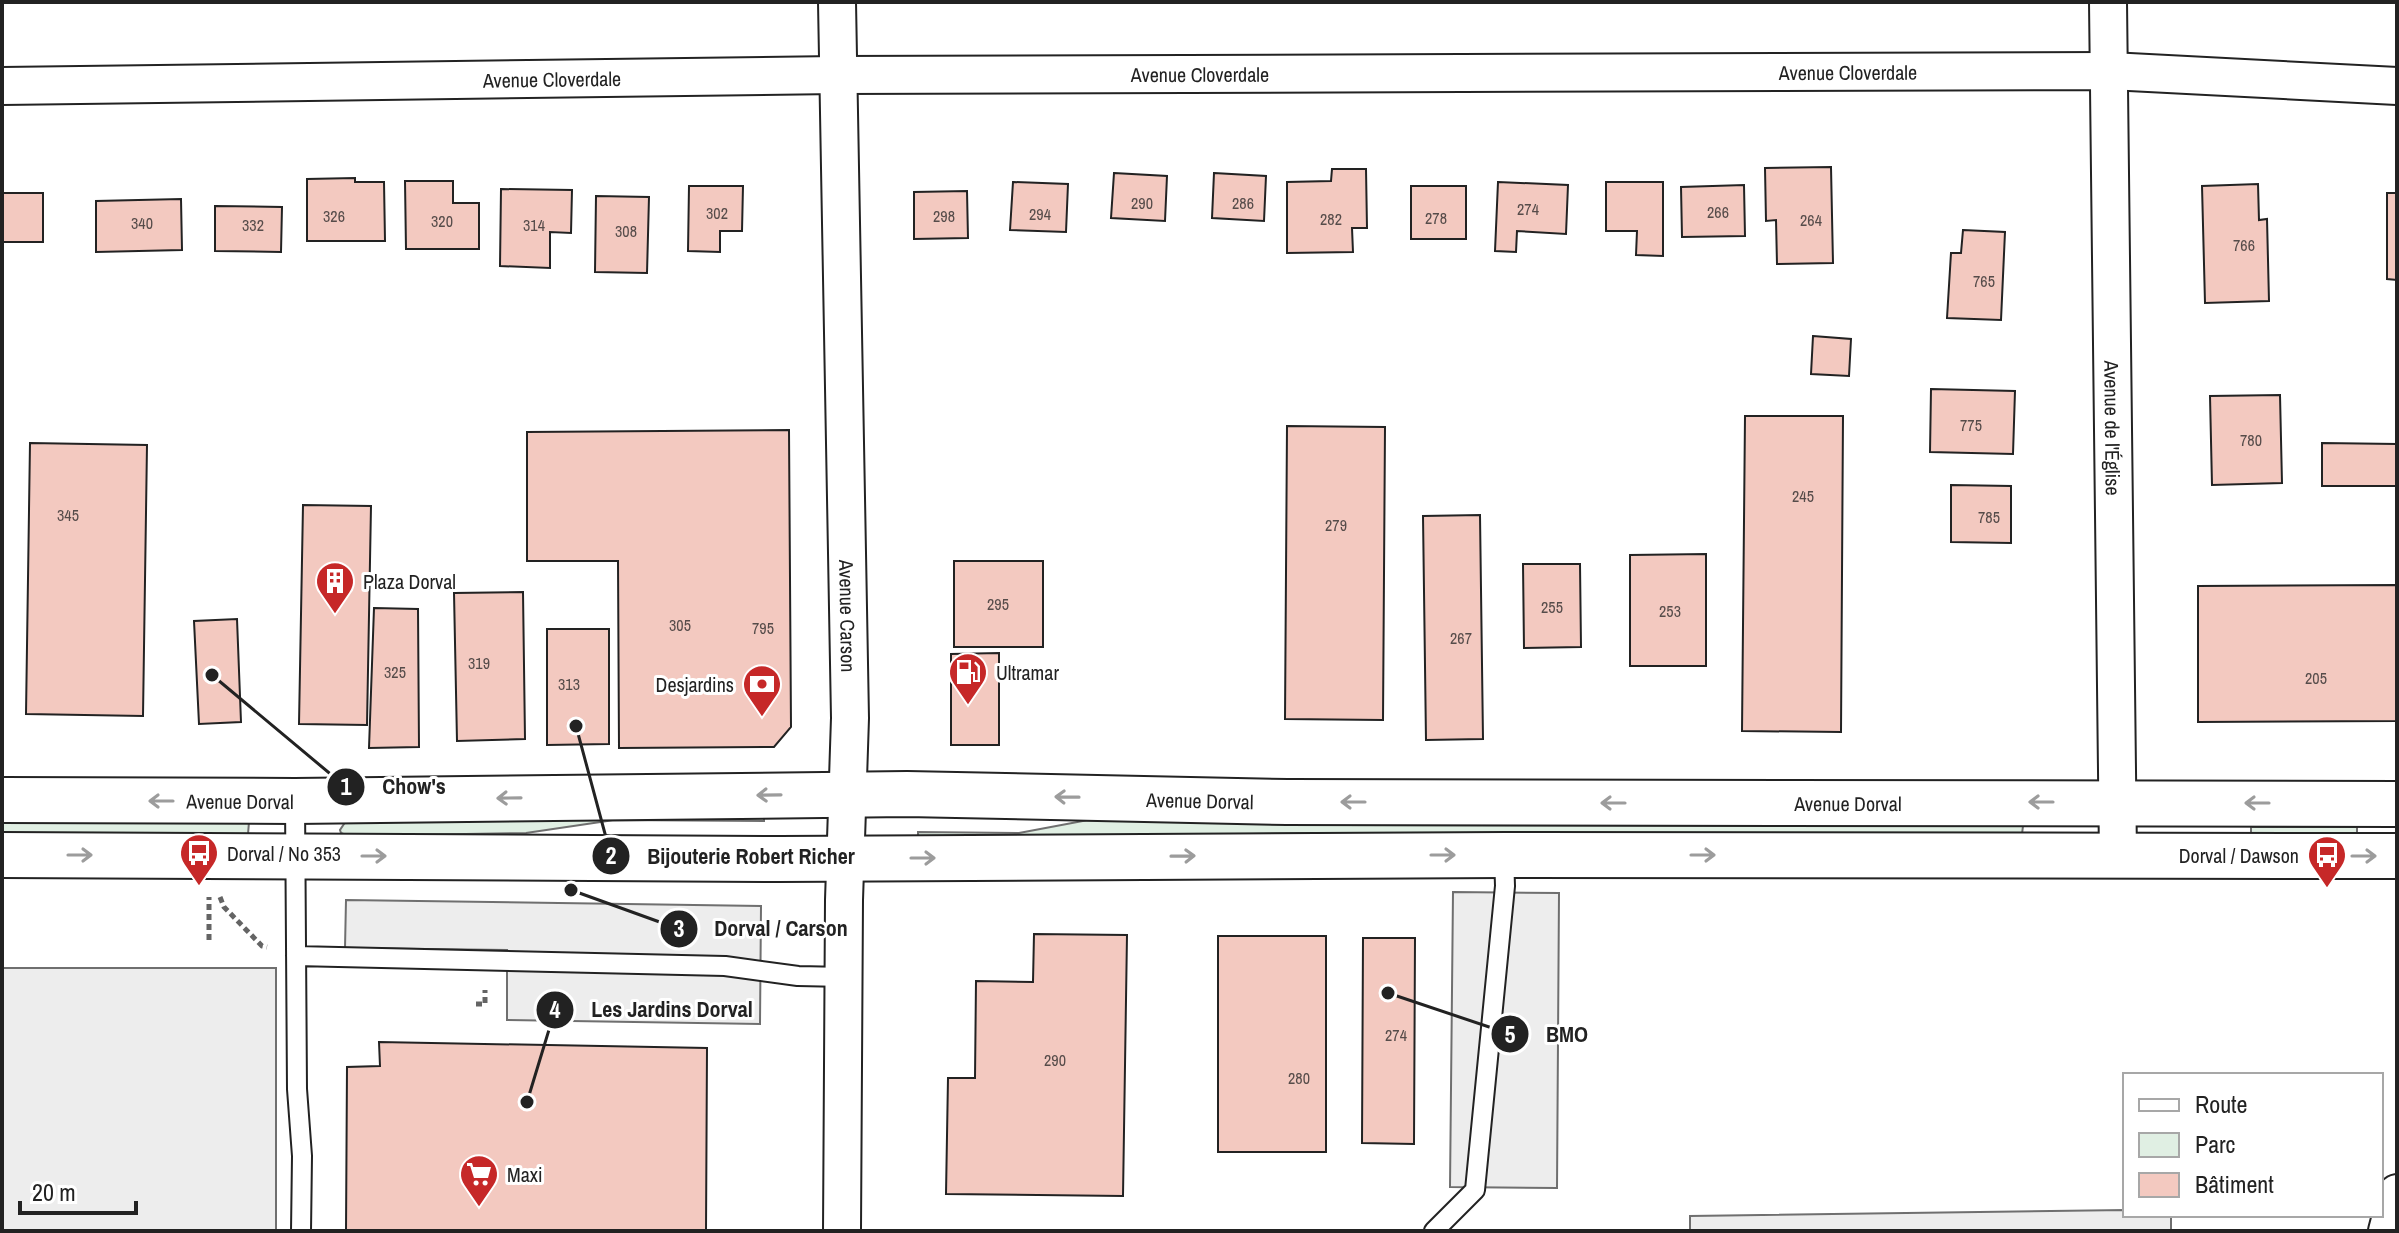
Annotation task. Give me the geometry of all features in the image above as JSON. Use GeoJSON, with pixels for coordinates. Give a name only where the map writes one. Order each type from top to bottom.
{"type":"FeatureCollection","features":[{"type":"Feature","properties":{"kind":"street","name":"Avenue Carson"},"geometry":{"type":"LineString","coordinates":[[837,2],[850,718],[845,858],[842,1231]]}},
{"type":"Feature","properties":{"kind":"street","name":"Avenue de l'Église"},"geometry":{"type":"LineString","coordinates":[[2108,2],[2118,856]]}},
{"type":"Feature","properties":{"kind":"street","name":"Avenue Cloverdale"},"geometry":{"type":"LineString","coordinates":[[2,86],[837,75],[2110,71],[2397,86]]}},
{"type":"Feature","properties":{"kind":"street","name":"Avenue Dorval"},"geometry":{"type":"LineString","coordinates":[[2,800],[295,801],[847,795],[1317,802],[2397,804]]}},
{"type":"Feature","properties":{"kind":"street"},"geometry":{"type":"LineString","coordinates":[[2,855],[845,858],[2397,856]]}},
{"type":"Feature","properties":{"kind":"street"},"geometry":{"type":"LineString","coordinates":[[2387,1231],[2397,1193]]}},
{"type":"Feature","properties":{"kind":"lane"},"geometry":{"type":"LineString","coordinates":[[295,801],[301,1231]]}},
{"type":"Feature","properties":{"kind":"lane"},"geometry":{"type":"LineString","coordinates":[[1434,1231],[1475,1190],[1505,886],[1504,855]]}},
{"type":"Feature","properties":{"kind":"lane"},"geometry":{"type":"LineString","coordinates":[[296,956],[725,966],[798,976],[845,977]]}},
{"type":"Feature","properties":{"kind":"path"},"geometry":{"type":"LineString","coordinates":[[209,888],[209,940]]}},
{"type":"Feature","properties":{"kind":"path"},"geometry":{"type":"LineString","coordinates":[[220,888],[224,907],[262,946]]}},
{"type":"Feature","properties":{"kind":"green space"},"geometry":{"type":"Polygon","coordinates":[[[764,816],[764,821],[614,820],[526,833],[348,836],[340,830],[346,821],[764,816]]]}},
{"type":"Feature","properties":{"kind":"green space"},"geometry":{"type":"Polygon","coordinates":[[[1088,820],[1331,825],[2023,826],[2022,834],[1331,833],[918,838],[918,832],[1019,833],[1088,820]]]}},
{"type":"Feature","properties":{"kind":"green space"},"geometry":{"type":"Polygon","coordinates":[[[2,822],[249,822],[248,834],[2,834],[2,822]]]}},
{"type":"Feature","properties":{"kind":"green space"},"geometry":{"type":"Polygon","coordinates":[[[2251,827],[2357,827],[2357,835],[2251,835],[2251,827]]]}},
{"type":"Feature","properties":{"kind":"shaded area"},"geometry":{"type":"Polygon","coordinates":[[[1453,892],[1559,893],[1557,1188],[1450,1187],[1453,892]]]}},
{"type":"Feature","properties":{"kind":"shaded area"},"geometry":{"type":"Polygon","coordinates":[[[346,900],[761,906],[760,1024],[507,1020],[507,950],[345,948],[346,900]]]}},
{"type":"Feature","properties":{"kind":"shaded area"},"geometry":{"type":"Polygon","coordinates":[[[2,968],[276,968],[276,1231],[2,1231],[2,968]]]}},
{"type":"Feature","properties":{"kind":"shaded area"},"geometry":{"type":"Polygon","coordinates":[[[2123,1210],[2123,1217],[2171,1217],[2171,1231],[1690,1231],[1690,1216],[2123,1210]]]}},
{"type":"Feature","properties":{"kind":"building"},"geometry":{"type":"Polygon","coordinates":[[[1831,167],[1833,263],[1777,264],[1776,220],[1766,221],[1765,168],[1831,167]]]}},
{"type":"Feature","properties":{"kind":"building"},"geometry":{"type":"Polygon","coordinates":[[[1332,169],[1366,169],[1367,228],[1352,228],[1353,252],[1287,253],[1287,182],[1331,181],[1332,169]]]}},
{"type":"Feature","properties":{"kind":"building"},"geometry":{"type":"Polygon","coordinates":[[[1114,173],[1167,176],[1165,221],[1111,218],[1114,173]]]}},
{"type":"Feature","properties":{"kind":"building"},"geometry":{"type":"Polygon","coordinates":[[[1214,173],[1266,176],[1264,221],[1212,218],[1214,173]]]}},
{"type":"Feature","properties":{"kind":"building"},"geometry":{"type":"Polygon","coordinates":[[[355,178],[355,182],[384,182],[385,241],[307,241],[307,179],[355,178]]]}},
{"type":"Feature","properties":{"kind":"building"},"geometry":{"type":"Polygon","coordinates":[[[405,181],[453,181],[453,203],[479,203],[479,249],[406,249],[405,181]]]}},
{"type":"Feature","properties":{"kind":"building"},"geometry":{"type":"Polygon","coordinates":[[[1013,182],[1068,184],[1066,232],[1010,230],[1013,182]]]}},
{"type":"Feature","properties":{"kind":"building"},"geometry":{"type":"Polygon","coordinates":[[[1498,182],[1568,185],[1566,234],[1517,231],[1516,252],[1495,251],[1498,182]]]}},
{"type":"Feature","properties":{"kind":"building"},"geometry":{"type":"Polygon","coordinates":[[[1606,182],[1663,182],[1663,256],[1636,255],[1637,231],[1606,231],[1606,182]]]}},
{"type":"Feature","properties":{"kind":"building"},"geometry":{"type":"Polygon","coordinates":[[[2258,184],[2259,220],[2267,219],[2269,301],[2205,303],[2202,186],[2258,184]]]}},
{"type":"Feature","properties":{"kind":"building"},"geometry":{"type":"Polygon","coordinates":[[[1744,185],[1745,236],[1682,237],[1681,187],[1744,185]]]}},
{"type":"Feature","properties":{"kind":"building"},"geometry":{"type":"Polygon","coordinates":[[[689,186],[743,186],[742,231],[720,231],[720,252],[688,251],[689,186]]]}},
{"type":"Feature","properties":{"kind":"building"},"geometry":{"type":"Polygon","coordinates":[[[1411,186],[1466,186],[1466,239],[1411,239],[1411,186]]]}},
{"type":"Feature","properties":{"kind":"building"},"geometry":{"type":"Polygon","coordinates":[[[501,189],[572,190],[571,233],[550,232],[550,268],[500,266],[501,189]]]}},
{"type":"Feature","properties":{"kind":"building"},"geometry":{"type":"Polygon","coordinates":[[[967,191],[968,238],[914,239],[914,192],[967,191]]]}},
{"type":"Feature","properties":{"kind":"building"},"geometry":{"type":"Polygon","coordinates":[[[2,193],[43,193],[43,242],[2,242],[2,193]]]}},
{"type":"Feature","properties":{"kind":"building"},"geometry":{"type":"Polygon","coordinates":[[[2387,193],[2397,193],[2397,280],[2387,279],[2387,193]]]}},
{"type":"Feature","properties":{"kind":"building"},"geometry":{"type":"Polygon","coordinates":[[[596,196],[649,197],[647,273],[595,272],[596,196]]]}},
{"type":"Feature","properties":{"kind":"building"},"geometry":{"type":"Polygon","coordinates":[[[181,199],[182,250],[96,252],[96,201],[181,199]]]}},
{"type":"Feature","properties":{"kind":"building"},"geometry":{"type":"Polygon","coordinates":[[[215,206],[282,207],[281,252],[215,251],[215,206]]]}},
{"type":"Feature","properties":{"kind":"building"},"geometry":{"type":"Polygon","coordinates":[[[1963,230],[2005,232],[2001,320],[1947,318],[1951,253],[1961,253],[1963,230]]]}},
{"type":"Feature","properties":{"kind":"building"},"geometry":{"type":"Polygon","coordinates":[[[1813,336],[1851,339],[1849,376],[1811,374],[1813,336]]]}},
{"type":"Feature","properties":{"kind":"building"},"geometry":{"type":"Polygon","coordinates":[[[1931,389],[2015,391],[2013,454],[1930,452],[1931,389]]]}},
{"type":"Feature","properties":{"kind":"building"},"geometry":{"type":"Polygon","coordinates":[[[2280,395],[2282,483],[2212,485],[2210,396],[2280,395]]]}},
{"type":"Feature","properties":{"kind":"building"},"geometry":{"type":"Polygon","coordinates":[[[1745,416],[1843,416],[1841,732],[1742,731],[1745,416]]]}},
{"type":"Feature","properties":{"kind":"building"},"geometry":{"type":"Polygon","coordinates":[[[1287,426],[1385,427],[1383,720],[1285,719],[1287,426]]]}},
{"type":"Feature","properties":{"kind":"building"},"geometry":{"type":"Polygon","coordinates":[[[789,430],[791,727],[774,747],[619,748],[618,561],[527,561],[527,432],[789,430]]]}},
{"type":"Feature","properties":{"kind":"building"},"geometry":{"type":"Polygon","coordinates":[[[30,443],[147,445],[143,716],[26,714],[30,443]]]}},
{"type":"Feature","properties":{"kind":"building"},"geometry":{"type":"Polygon","coordinates":[[[2322,443],[2397,444],[2397,486],[2322,486],[2322,443]]]}},
{"type":"Feature","properties":{"kind":"building"},"geometry":{"type":"Polygon","coordinates":[[[1951,485],[2011,486],[2011,543],[1951,542],[1951,485]]]}},
{"type":"Feature","properties":{"kind":"building","name":"Plaza Dorval"},"geometry":{"type":"Polygon","coordinates":[[[303,505],[371,506],[367,725],[299,724],[303,505]]]}},
{"type":"Feature","properties":{"kind":"building"},"geometry":{"type":"Polygon","coordinates":[[[1480,515],[1483,739],[1426,740],[1423,516],[1480,515]]]}},
{"type":"Feature","properties":{"kind":"building"},"geometry":{"type":"Polygon","coordinates":[[[1706,554],[1706,666],[1630,666],[1630,555],[1706,554]]]}},
{"type":"Feature","properties":{"kind":"building"},"geometry":{"type":"Polygon","coordinates":[[[954,561],[1043,561],[1043,647],[954,647],[954,561]]]}},
{"type":"Feature","properties":{"kind":"building"},"geometry":{"type":"Polygon","coordinates":[[[1523,564],[1580,564],[1581,647],[1524,648],[1523,564]]]}},
{"type":"Feature","properties":{"kind":"building"},"geometry":{"type":"Polygon","coordinates":[[[2397,585],[2397,721],[2198,722],[2198,586],[2397,585]]]}},
{"type":"Feature","properties":{"kind":"building"},"geometry":{"type":"Polygon","coordinates":[[[523,592],[525,739],[457,741],[454,593],[523,592]]]}},
{"type":"Feature","properties":{"kind":"building"},"geometry":{"type":"Polygon","coordinates":[[[374,608],[418,609],[419,747],[369,748],[374,608]]]}},
{"type":"Feature","properties":{"kind":"building"},"geometry":{"type":"Polygon","coordinates":[[[237,619],[241,722],[199,724],[194,621],[237,619]]]}},
{"type":"Feature","properties":{"kind":"building"},"geometry":{"type":"Polygon","coordinates":[[[547,629],[609,629],[609,744],[547,745],[547,629]]]}},
{"type":"Feature","properties":{"kind":"building"},"geometry":{"type":"Polygon","coordinates":[[[999,653],[999,745],[951,745],[951,654],[999,653]]]}},
{"type":"Feature","properties":{"kind":"building"},"geometry":{"type":"Polygon","coordinates":[[[1034,934],[1127,935],[1123,1196],[946,1194],[948,1078],[975,1078],[976,981],[1033,982],[1034,934]]]}},
{"type":"Feature","properties":{"kind":"building"},"geometry":{"type":"Polygon","coordinates":[[[1218,936],[1326,936],[1326,1152],[1218,1152],[1218,936]]]}},
{"type":"Feature","properties":{"kind":"building"},"geometry":{"type":"Polygon","coordinates":[[[1363,938],[1415,938],[1414,1144],[1362,1143],[1363,938]]]}},
{"type":"Feature","properties":{"kind":"building"},"geometry":{"type":"Polygon","coordinates":[[[379,1042],[707,1048],[706,1231],[346,1231],[347,1067],[380,1066],[379,1042]]]}},
{"type":"Feature","properties":{"kind":"place","name":"Plaza Dorval"},"geometry":{"type":"Point","coordinates":[335,615]}},
{"type":"Feature","properties":{"kind":"place","name":"Chow's"},"geometry":{"type":"Point","coordinates":[212,675]}},
{"type":"Feature","properties":{"kind":"place","name":"Ultramar"},"geometry":{"type":"Point","coordinates":[968,706]}},
{"type":"Feature","properties":{"kind":"place","name":"Desjardins"},"geometry":{"type":"Point","coordinates":[762,718]}},
{"type":"Feature","properties":{"kind":"place","name":"Bijouterie Robert Richer"},"geometry":{"type":"Point","coordinates":[576,726]}},
{"type":"Feature","properties":{"kind":"place","name":"Dorval / No 353"},"geometry":{"type":"Point","coordinates":[199,887]}},
{"type":"Feature","properties":{"kind":"place","name":"Dorval / Dawson"},"geometry":{"type":"Point","coordinates":[2327,889]}},
{"type":"Feature","properties":{"kind":"place","name":"Dorval / Carson"},"geometry":{"type":"Point","coordinates":[571,890]}},
{"type":"Feature","properties":{"kind":"place","name":"BMO"},"geometry":{"type":"Point","coordinates":[1388,993]}},
{"type":"Feature","properties":{"kind":"place","name":"Les Jardins Dorval"},"geometry":{"type":"Point","coordinates":[527,1102]}},
{"type":"Feature","properties":{"kind":"place","name":"Maxi"},"geometry":{"type":"Point","coordinates":[479,1208]}}]}
